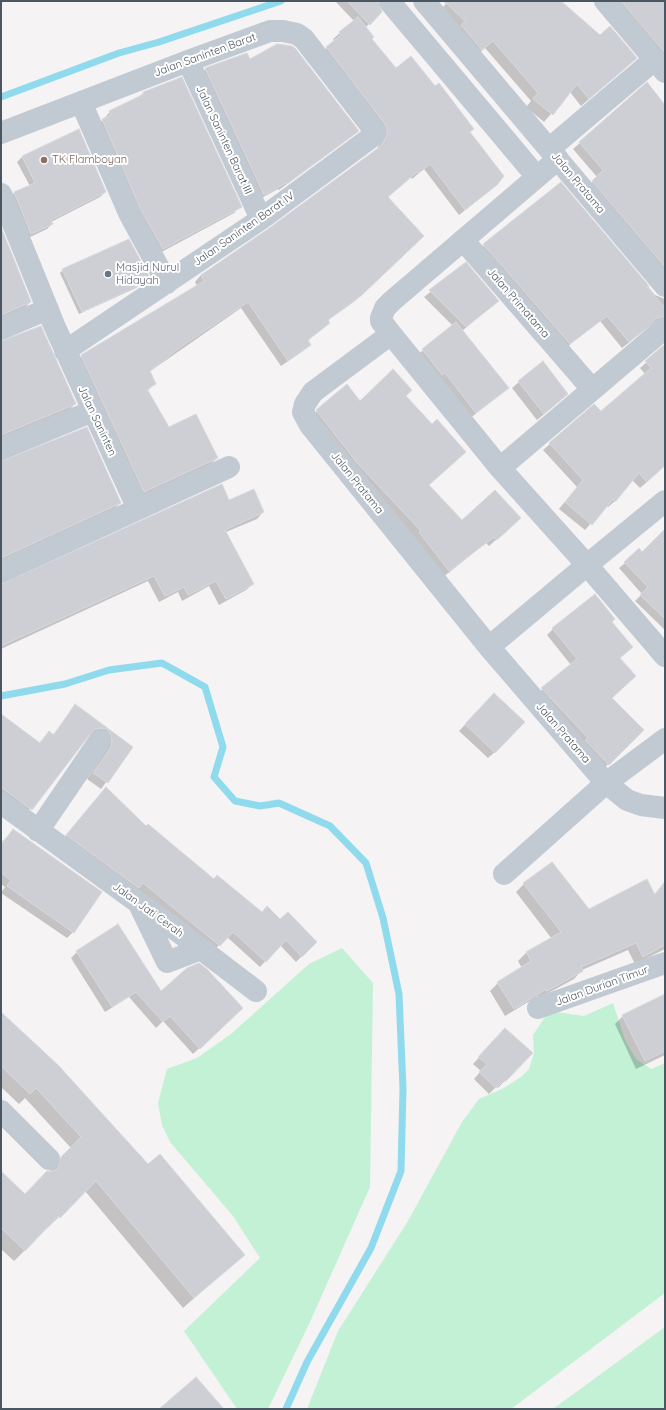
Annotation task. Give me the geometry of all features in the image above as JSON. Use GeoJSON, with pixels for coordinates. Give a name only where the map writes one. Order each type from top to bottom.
{"type":"FeatureCollection","features":[{"type":"Feature","properties":{"kind":"street"},"geometry":{"type":"LineString","coordinates":[[389,1],[536,177]]}},
{"type":"Feature","properties":{"kind":"street"},"geometry":{"type":"LineString","coordinates":[[424,1],[554,154],[536,177],[385,308],[381,321],[500,468],[588,565],[665,656]]}},
{"type":"Feature","properties":{"kind":"street","name":"Jalan Pratama"},"geometry":{"type":"LineString","coordinates":[[605,1],[660,66],[554,154],[665,286]]}},
{"type":"Feature","properties":{"kind":"street","name":"Jalan Saninten Barat"},"geometry":{"type":"LineString","coordinates":[[1,133],[270,31],[284,31],[297,34],[304,39],[374,128]]}},
{"type":"Feature","properties":{"kind":"street","name":"Jalan Saninten Barat III"},"geometry":{"type":"LineString","coordinates":[[188,61],[261,219]]}},
{"type":"Feature","properties":{"kind":"street"},"geometry":{"type":"LineString","coordinates":[[81,102],[129,213],[166,283]]}},
{"type":"Feature","properties":{"kind":"street","name":"Jalan Saninten Barat IV"},"geometry":{"type":"LineString","coordinates":[[65,351],[261,219],[373,136],[374,128]]}},
{"type":"Feature","properties":{"kind":"street","name":"Jalan Saninten"},"geometry":{"type":"LineString","coordinates":[[3,202],[65,351],[138,509]]}},
{"type":"Feature","properties":{"kind":"street","name":"Jalan Primatama"},"geometry":{"type":"LineString","coordinates":[[463,240],[592,390]]}},
{"type":"Feature","properties":{"kind":"street"},"geometry":{"type":"LineString","coordinates":[[1,329],[48,309]]}},
{"type":"Feature","properties":{"kind":"street"},"geometry":{"type":"LineString","coordinates":[[500,468],[665,328]]}},
{"type":"Feature","properties":{"kind":"street","name":"Jalan Pratama"},"geometry":{"type":"LineString","coordinates":[[391,334],[313,392],[305,404],[303,412],[310,425],[488,647],[606,783],[627,800],[641,805],[665,808]]}},
{"type":"Feature","properties":{"kind":"street"},"geometry":{"type":"LineString","coordinates":[[1,449],[93,411]]}},
{"type":"Feature","properties":{"kind":"street"},"geometry":{"type":"LineString","coordinates":[[1,572],[229,467]]}},
{"type":"Feature","properties":{"kind":"street"},"geometry":{"type":"LineString","coordinates":[[488,647],[665,501]]}},
{"type":"Feature","properties":{"kind":"street"},"geometry":{"type":"LineString","coordinates":[[504,874],[606,783],[665,739]]}},
{"type":"Feature","properties":{"kind":"street"},"geometry":{"type":"LineString","coordinates":[[38,831],[100,740]]}},
{"type":"Feature","properties":{"kind":"street","name":"Jalan Jati Cerah"},"geometry":{"type":"LineString","coordinates":[[1,803],[256,991]]}},
{"type":"Feature","properties":{"kind":"street"},"geometry":{"type":"LineString","coordinates":[[139,904],[166,962],[200,949]]}},
{"type":"Feature","properties":{"kind":"street","name":"Jalan Durian Timur"},"geometry":{"type":"LineString","coordinates":[[538,1008],[665,963]]}},
{"type":"Feature","properties":{"kind":"street"},"geometry":{"type":"LineString","coordinates":[[1,1111],[49,1159]]}},
{"type":"Feature","properties":{"kind":"green space"},"geometry":{"type":"Polygon","coordinates":[[[342,948],[373,983],[370,1187],[310,1322],[268,1409],[237,1409],[184,1331],[260,1258],[233,1216],[170,1142],[162,1125],[158,1103],[167,1069],[197,1058],[231,1034],[309,964],[342,948]]]}},
{"type":"Feature","properties":{"kind":"green space"},"geometry":{"type":"Polygon","coordinates":[[[613,1003],[625,1040],[636,1059],[651,1069],[665,1063],[665,1293],[511,1409],[307,1409],[338,1331],[408,1221],[462,1122],[479,1099],[504,1088],[521,1077],[529,1069],[534,1053],[533,1035],[549,1011],[584,1016],[613,1003]]]}},
{"type":"Feature","properties":{"kind":"green space"},"geometry":{"type":"Polygon","coordinates":[[[665,1327],[665,1409],[553,1409],[665,1327]]]}},
{"type":"Feature","properties":{"kind":"building"},"geometry":{"type":"Polygon","coordinates":[[[347,1],[377,1],[382,12],[370,25],[347,1]]]}},
{"type":"Feature","properties":{"kind":"building"},"geometry":{"type":"Polygon","coordinates":[[[444,1],[561,1],[600,35],[610,26],[637,58],[589,99],[577,84],[553,115],[533,99],[538,93],[493,41],[482,50],[461,25],[465,21],[444,1]]]}},
{"type":"Feature","properties":{"kind":"building"},"geometry":{"type":"Polygon","coordinates":[[[621,1],[665,1],[665,53],[621,1]]]}},
{"type":"Feature","properties":{"kind":"building"},"geometry":{"type":"Polygon","coordinates":[[[358,17],[374,37],[372,39],[396,68],[411,56],[435,86],[439,83],[474,129],[470,132],[504,176],[497,185],[465,210],[430,164],[419,173],[417,172],[388,197],[424,236],[362,295],[328,320],[330,323],[308,340],[311,345],[288,361],[248,302],[182,346],[150,371],[156,384],[147,389],[169,427],[196,414],[218,458],[144,492],[81,355],[204,281],[201,275],[268,229],[381,146],[387,135],[385,124],[326,47],[341,35],[339,32],[358,17]]]}},
{"type":"Feature","properties":{"kind":"building"},"geometry":{"type":"Polygon","coordinates":[[[277,44],[292,46],[295,48],[359,131],[287,184],[286,183],[264,195],[205,68],[247,53],[250,59],[277,44]]]}},
{"type":"Feature","properties":{"kind":"building"},"geometry":{"type":"Polygon","coordinates":[[[182,77],[242,207],[163,249],[140,208],[102,119],[111,115],[109,111],[144,94],[143,92],[182,77]]]}},
{"type":"Feature","properties":{"kind":"building"},"geometry":{"type":"Polygon","coordinates":[[[647,82],[665,105],[665,267],[592,181],[603,170],[579,142],[647,82]]]}},
{"type":"Feature","properties":{"kind":"building"},"geometry":{"type":"Polygon","coordinates":[[[79,129],[106,192],[51,220],[53,224],[31,234],[14,192],[35,183],[22,156],[79,129]]]}},
{"type":"Feature","properties":{"kind":"building"},"geometry":{"type":"Polygon","coordinates":[[[561,182],[649,286],[647,287],[665,308],[665,316],[657,318],[629,342],[607,316],[570,344],[483,244],[561,182]]]}},
{"type":"Feature","properties":{"kind":"building"},"geometry":{"type":"Polygon","coordinates":[[[1,227],[31,302],[1,315],[1,227]]]}},
{"type":"Feature","properties":{"kind":"building","name":"Masjid Nurul Hidayah"},"geometry":{"type":"Polygon","coordinates":[[[129,239],[150,278],[140,285],[82,312],[62,269],[129,239]]]}},
{"type":"Feature","properties":{"kind":"building"},"geometry":{"type":"Polygon","coordinates":[[[466,262],[499,301],[466,327],[429,290],[466,262]]]}},
{"type":"Feature","properties":{"kind":"building"},"geometry":{"type":"Polygon","coordinates":[[[456,322],[509,388],[476,413],[445,373],[442,375],[422,349],[456,322]]]}},
{"type":"Feature","properties":{"kind":"building"},"geometry":{"type":"Polygon","coordinates":[[[41,326],[76,404],[1,435],[1,341],[41,326]]]}},
{"type":"Feature","properties":{"kind":"building"},"geometry":{"type":"Polygon","coordinates":[[[665,344],[665,465],[647,482],[639,473],[615,502],[613,499],[592,525],[565,502],[583,480],[549,443],[594,404],[601,411],[651,368],[645,361],[665,344]]]}},
{"type":"Feature","properties":{"kind":"building"},"geometry":{"type":"Polygon","coordinates":[[[543,361],[568,394],[544,414],[518,381],[543,361]]]}},
{"type":"Feature","properties":{"kind":"building"},"geometry":{"type":"Polygon","coordinates":[[[393,369],[412,390],[406,396],[432,424],[437,419],[466,452],[429,485],[462,520],[495,490],[521,518],[497,540],[494,537],[449,571],[419,532],[421,531],[357,463],[316,410],[347,384],[360,401],[393,369]]]}},
{"type":"Feature","properties":{"kind":"building"},"geometry":{"type":"Polygon","coordinates":[[[87,427],[121,503],[1,558],[1,461],[87,427]]]}},
{"type":"Feature","properties":{"kind":"building"},"geometry":{"type":"Polygon","coordinates":[[[222,484],[229,500],[254,489],[264,512],[225,530],[254,584],[226,599],[216,581],[188,595],[184,587],[165,596],[154,576],[1,646],[1,584],[222,484]]]}},
{"type":"Feature","properties":{"kind":"building"},"geometry":{"type":"Polygon","coordinates":[[[665,529],[665,619],[640,595],[648,587],[624,562],[639,548],[642,552],[665,529]]]}},
{"type":"Feature","properties":{"kind":"building"},"geometry":{"type":"Polygon","coordinates":[[[595,594],[615,619],[612,622],[633,647],[620,658],[636,676],[612,698],[644,730],[609,765],[585,740],[588,738],[541,688],[577,659],[552,628],[595,594]]]}},
{"type":"Feature","properties":{"kind":"building"},"geometry":{"type":"Polygon","coordinates":[[[494,693],[525,722],[495,753],[465,724],[494,693]]]}},
{"type":"Feature","properties":{"kind":"building"},"geometry":{"type":"Polygon","coordinates":[[[75,704],[133,747],[108,783],[93,773],[111,747],[111,735],[107,729],[94,729],[32,810],[1,787],[1,714],[40,743],[49,731],[54,735],[75,704]]]}},
{"type":"Feature","properties":{"kind":"building"},"geometry":{"type":"Polygon","coordinates":[[[106,787],[146,826],[148,824],[214,879],[217,875],[262,912],[267,906],[280,919],[288,912],[317,942],[302,957],[286,940],[266,962],[233,932],[220,946],[143,883],[139,888],[66,835],[106,787]]]}},
{"type":"Feature","properties":{"kind":"building"},"geometry":{"type":"Polygon","coordinates":[[[13,829],[102,892],[74,933],[7,886],[11,880],[1,873],[1,845],[13,829]]]}},
{"type":"Feature","properties":{"kind":"building"},"geometry":{"type":"Polygon","coordinates":[[[552,862],[589,909],[647,879],[655,895],[665,882],[665,945],[643,957],[636,943],[581,967],[583,971],[547,991],[546,989],[514,1009],[497,982],[531,961],[526,952],[561,932],[523,883],[552,862]]]}},
{"type":"Feature","properties":{"kind":"building"},"geometry":{"type":"Polygon","coordinates":[[[118,924],[161,991],[187,968],[199,963],[207,969],[243,1008],[200,1049],[170,1016],[163,1022],[136,992],[112,1007],[76,951],[118,924]]]}},
{"type":"Feature","properties":{"kind":"building"},"geometry":{"type":"Polygon","coordinates":[[[665,994],[665,1051],[645,1061],[622,1015],[665,994]]]}},
{"type":"Feature","properties":{"kind":"building"},"geometry":{"type":"Polygon","coordinates":[[[1,1012],[58,1065],[148,1164],[160,1154],[245,1255],[194,1298],[96,1181],[60,1218],[58,1216],[25,1251],[1,1228],[1,1171],[25,1194],[47,1171],[53,1171],[58,1168],[61,1157],[81,1137],[36,1088],[30,1094],[1,1066],[1,1012]]]}},
{"type":"Feature","properties":{"kind":"building"},"geometry":{"type":"Polygon","coordinates":[[[505,1028],[533,1053],[505,1082],[504,1080],[496,1088],[479,1072],[487,1064],[478,1057],[505,1028]]]}},
{"type":"Feature","properties":{"kind":"building"},"geometry":{"type":"Polygon","coordinates":[[[196,1377],[224,1409],[159,1409],[196,1377]]]}},
{"type":"Feature","properties":{"kind":"waterway"},"geometry":{"type":"LineString","coordinates":[[1,97],[119,53],[159,42],[281,1]]}},
{"type":"Feature","properties":{"kind":"waterway"},"geometry":{"type":"LineString","coordinates":[[1,696],[65,684],[109,670],[162,663],[205,687],[223,747],[214,777],[235,801],[260,806],[279,803],[330,826],[366,863],[383,918],[399,994],[403,1089],[401,1171],[371,1248],[307,1362],[286,1409]]}},
{"type":"Feature","properties":{"kind":"place","name":"TK Flamboyan"},"geometry":{"type":"Point","coordinates":[44,160]}},
{"type":"Feature","properties":{"kind":"place","name":"Masjid Nurul Hidayah"},"geometry":{"type":"Point","coordinates":[108,274]}}]}
